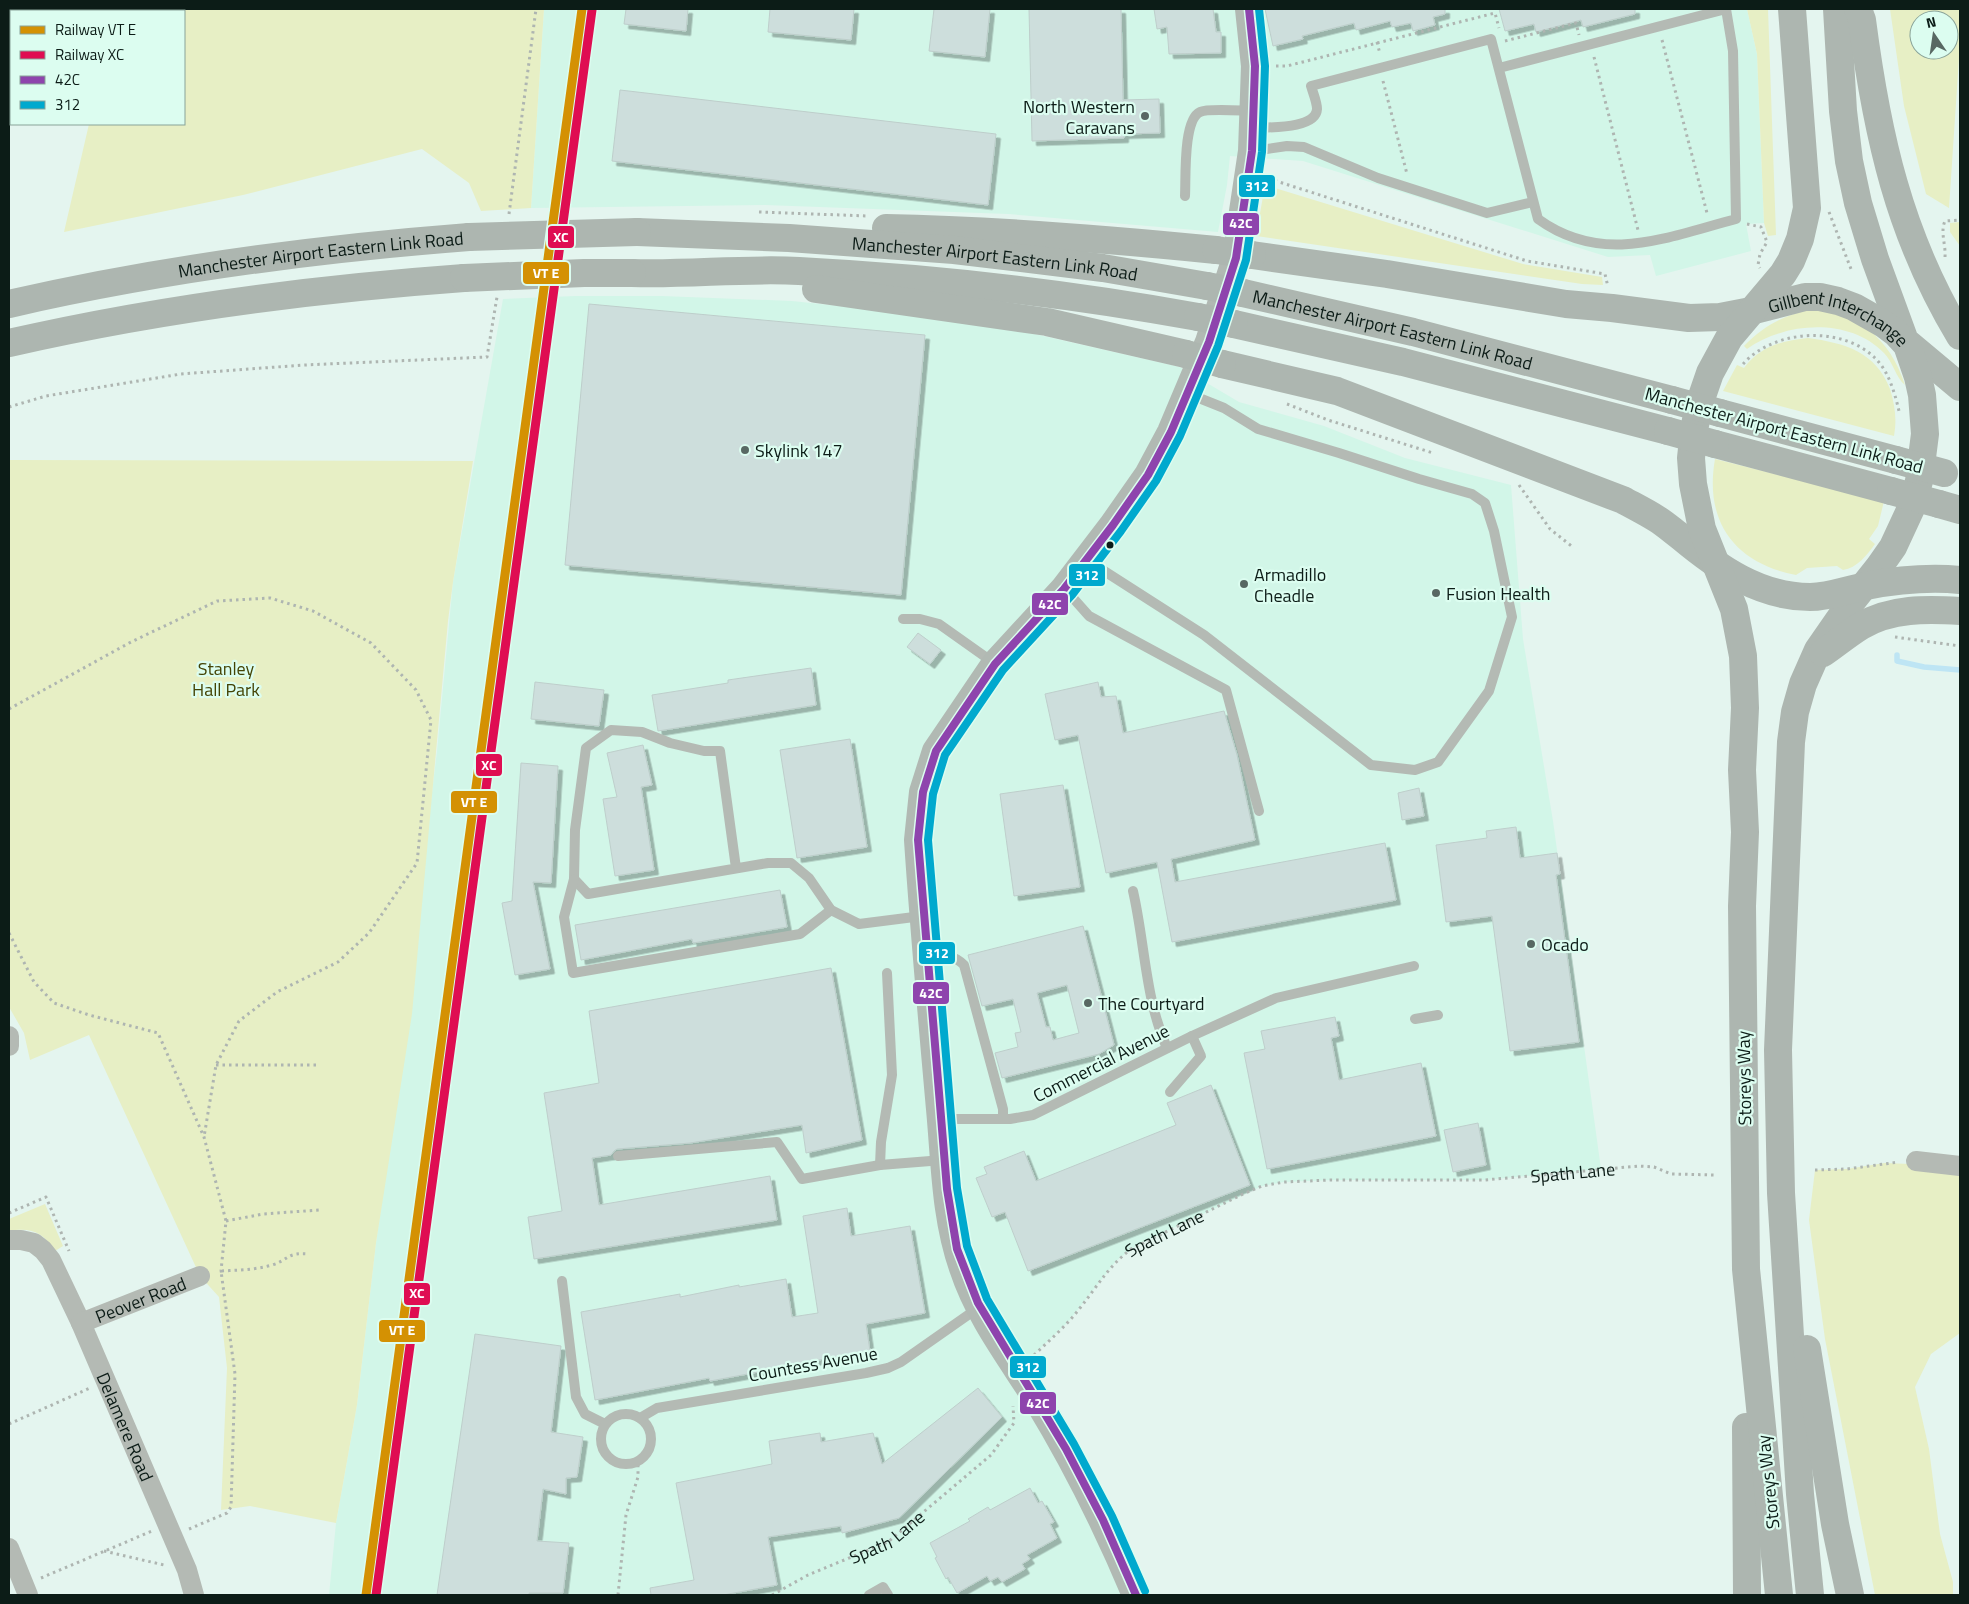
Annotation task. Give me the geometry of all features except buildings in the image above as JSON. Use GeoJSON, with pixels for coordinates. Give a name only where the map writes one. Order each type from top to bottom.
{"type":"FeatureCollection","features":[{"type":"Feature","properties":{"kind":"highway"},"geometry":{"type":"LineString","coordinates":[[647,232],[876,227],[929,228],[1103,238],[1216,250],[1387,274],[1566,304],[1689,318],[1720,317],[1751,311],[1783,274],[1791,261],[1800,239],[1807,208],[1792,9]]}},
{"type":"Feature","properties":{"kind":"highway"},"geometry":{"type":"LineString","coordinates":[[1837,9],[1843,111],[1849,162],[1858,203],[1875,259],[1905,342],[1960,388]]}},
{"type":"Feature","properties":{"kind":"highway"},"geometry":{"type":"LineString","coordinates":[[1858,9],[1862,20],[1874,107],[1894,189],[1923,265],[1960,336]]}},
{"type":"Feature","properties":{"kind":"highway","name":"Manchester Airport Eastern Link Road"},"geometry":{"type":"LineString","coordinates":[[9,304],[107,282],[193,268],[359,246],[469,237],[647,232],[856,242],[990,254],[1103,268],[1243,293],[1413,332],[1952,475]]}},
{"type":"Feature","properties":{"kind":"highway","name":"Manchester Airport Eastern Link Road"},"geometry":{"type":"LineString","coordinates":[[9,343],[120,320],[200,307],[382,284],[464,278],[718,270],[797,270],[874,276],[1111,301],[1234,324],[1403,362],[1950,507]]}},
{"type":"Feature","properties":{"kind":"highway"},"geometry":{"type":"LineString","coordinates":[[641,273],[794,286],[1027,319],[1186,354],[1337,391],[1623,500],[1656,518],[1716,564],[1759,588],[1789,596],[1811,597],[1832,595],[1864,586],[1913,578],[1960,580]]}},
{"type":"Feature","properties":{"kind":"highway","name":"Gillbent Interchange"},"geometry":{"type":"LineString","coordinates":[[1716,564],[1706,542],[1697,510],[1691,458],[1699,405],[1712,368],[1729,338],[1751,311],[1805,297],[1820,298],[1838,301],[1854,307],[1878,320],[1905,342],[1918,377],[1925,414],[1925,440],[1912,506],[1893,547],[1864,586]]}},
{"type":"Feature","properties":{"kind":"highway","name":"Storeys Way"},"geometry":{"type":"LineString","coordinates":[[1716,564],[1734,609],[1739,631],[1745,679],[1742,770],[1745,832],[1742,916],[1746,1269],[1779,1595]]}},
{"type":"Feature","properties":{"kind":"highway","name":"Storeys Way"},"geometry":{"type":"LineString","coordinates":[[1810,1595],[1800,1494],[1781,1193],[1778,1050],[1791,742],[1795,712],[1812,663],[1828,634],[1864,586]]}},
{"type":"Feature","properties":{"kind":"highway"},"geometry":{"type":"LineString","coordinates":[[1812,663],[1862,625],[1884,616],[1896,612],[1926,610],[1960,611]]}},
{"type":"Feature","properties":{"kind":"highway"},"geometry":{"type":"LineString","coordinates":[[1781,1193],[1835,1524],[1850,1595]]}},
{"type":"Feature","properties":{"kind":"highway"},"geometry":{"type":"LineString","coordinates":[[1746,1269],[1747,1595]]}},
{"type":"Feature","properties":{"kind":"street"},"geometry":{"type":"LineString","coordinates":[[1136,1595],[1083,1479],[1018,1370],[978,1308],[963,1270],[955,1242],[944,1160],[918,840],[923,792],[936,751],[995,664],[1064,589],[1148,475],[1171,432],[1209,342],[1236,258],[1254,130],[1255,66],[1249,9]]}},
{"type":"Feature","properties":{"kind":"street"},"geometry":{"type":"LineString","coordinates":[[9,1036],[9,1046]]}},
{"type":"Feature","properties":{"kind":"street"},"geometry":{"type":"LineString","coordinates":[[1916,1161],[1960,1166]]}},
{"type":"Feature","properties":{"kind":"street","name":"Delamere Road"},"geometry":{"type":"LineString","coordinates":[[9,1240],[34,1244],[43,1250],[51,1260],[106,1381],[170,1530],[187,1570],[194,1595]]}},
{"type":"Feature","properties":{"kind":"street","name":"Peover Road"},"geometry":{"type":"LineString","coordinates":[[80,1323],[200,1276]]}},
{"type":"Feature","properties":{"kind":"street"},"geometry":{"type":"LineString","coordinates":[[9,1548],[26,1591]]}},
{"type":"Feature","properties":{"kind":"lane"},"geometry":{"type":"LineString","coordinates":[[1254,130],[1305,123],[1313,117],[1317,107],[1311,86],[1491,39],[1538,219],[1551,228],[1577,239],[1597,244],[1642,244],[1736,219],[1733,52],[1726,9],[1499,68]]}},
{"type":"Feature","properties":{"kind":"lane"},"geometry":{"type":"LineString","coordinates":[[1185,196],[1188,128],[1194,116],[1201,111],[1254,130],[1286,146],[1304,147],[1343,165],[1411,190],[1487,213],[1533,202]]}},
{"type":"Feature","properties":{"kind":"lane"},"geometry":{"type":"LineString","coordinates":[[1086,560],[1204,635],[1372,765],[1415,770],[1438,762],[1489,691],[1512,617],[1494,531],[1485,503],[1472,494],[1419,480],[1339,453],[1258,429],[1224,408],[1188,394]]}},
{"type":"Feature","properties":{"kind":"lane"},"geometry":{"type":"LineString","coordinates":[[1064,589],[1089,616],[1226,690],[1259,811]]}},
{"type":"Feature","properties":{"kind":"lane"},"geometry":{"type":"LineString","coordinates":[[903,619],[920,619],[938,624],[995,664]]}},
{"type":"Feature","properties":{"kind":"lane"},"geometry":{"type":"LineString","coordinates":[[736,868],[720,751],[704,751],[678,745],[642,732],[611,730],[586,748],[575,830],[574,878],[564,917],[573,973],[800,934],[831,910]]}},
{"type":"Feature","properties":{"kind":"lane"},"geometry":{"type":"LineString","coordinates":[[574,878],[588,894],[768,862],[791,863],[810,878],[831,910],[859,924],[923,915]]}},
{"type":"Feature","properties":{"kind":"lane"},"geometry":{"type":"LineString","coordinates":[[1133,891],[1141,924],[1147,976],[1160,1032],[1167,1048]]}},
{"type":"Feature","properties":{"kind":"lane"},"geometry":{"type":"LineString","coordinates":[[926,956],[945,954],[957,958],[964,966],[1003,1108],[1003,1120]]}},
{"type":"Feature","properties":{"kind":"lane","name":"Commercial Avenue"},"geometry":{"type":"LineString","coordinates":[[941,1119],[1003,1120],[1033,1115],[1192,1036],[1289,994],[1414,966]]}},
{"type":"Feature","properties":{"kind":"lane"},"geometry":{"type":"LineString","coordinates":[[880,1164],[881,1142],[892,1075],[887,973]]}},
{"type":"Feature","properties":{"kind":"lane"},"geometry":{"type":"LineString","coordinates":[[1415,1019],[1438,1015]]}},
{"type":"Feature","properties":{"kind":"lane"},"geometry":{"type":"LineString","coordinates":[[1170,1092],[1201,1056],[1192,1036]]}},
{"type":"Feature","properties":{"kind":"lane"},"geometry":{"type":"LineString","coordinates":[[618,1156],[777,1142],[802,1179],[880,1164],[944,1160]]}},
{"type":"Feature","properties":{"kind":"lane"},"geometry":{"type":"LineString","coordinates":[[562,1281],[576,1397],[585,1414],[605,1424]]}},
{"type":"Feature","properties":{"kind":"lane","name":"Countess Avenue"},"geometry":{"type":"LineString","coordinates":[[640,1418],[657,1408],[866,1374],[888,1368],[901,1362],[978,1308]]}},
{"type":"Feature","properties":{"kind":"lane"},"geometry":{"type":"LineString","coordinates":[[625,1414],[640,1418],[650,1432],[649,1449],[638,1461],[630,1464],[621,1464],[607,1456],[602,1448],[600,1440],[605,1424],[611,1419],[625,1414]]}},
{"type":"Feature","properties":{"kind":"lane"},"geometry":{"type":"LineString","coordinates":[[869,1595],[883,1587],[888,1595]]}},
{"type":"Feature","properties":{"kind":"path"},"geometry":{"type":"LineString","coordinates":[[1659,27],[1710,226]]}},
{"type":"Feature","properties":{"kind":"path"},"geometry":{"type":"LineString","coordinates":[[1377,42],[1382,60],[1378,61],[1411,190]]}},
{"type":"Feature","properties":{"kind":"path"},"geometry":{"type":"LineString","coordinates":[[1590,44],[1642,244]]}},
{"type":"Feature","properties":{"kind":"path"},"geometry":{"type":"LineString","coordinates":[[1248,179],[1276,181],[1527,261],[1605,274],[1608,288]]}},
{"type":"Feature","properties":{"kind":"path"},"geometry":{"type":"LineString","coordinates":[[1824,209],[1827,209],[1831,215],[1851,268],[1859,270]]}},
{"type":"Feature","properties":{"kind":"path"},"geometry":{"type":"LineString","coordinates":[[1736,219],[1746,224],[1761,227],[1767,242],[1760,254],[1758,265],[1761,268],[1755,275]]}},
{"type":"Feature","properties":{"kind":"path"},"geometry":{"type":"LineString","coordinates":[[1944,259],[1946,246],[1942,227],[1945,221],[1960,220]]}},
{"type":"Feature","properties":{"kind":"path"},"geometry":{"type":"LineString","coordinates":[[1743,364],[1752,354],[1762,348],[1789,338],[1809,335],[1847,342],[1866,350],[1877,360],[1892,388],[1900,413]]}},
{"type":"Feature","properties":{"kind":"path"},"geometry":{"type":"LineString","coordinates":[[1286,404],[1328,420],[1434,454]]}},
{"type":"Feature","properties":{"kind":"path"},"geometry":{"type":"LineString","coordinates":[[1515,479],[1550,529],[1574,548]]}},
{"type":"Feature","properties":{"kind":"path"},"geometry":{"type":"LineString","coordinates":[[9,709],[131,642],[218,601],[270,598],[313,611],[371,643],[416,690],[431,720],[417,863],[369,934],[338,962],[277,992],[239,1021],[216,1065],[204,1137]]}},
{"type":"Feature","properties":{"kind":"path"},"geometry":{"type":"LineString","coordinates":[[1891,632],[1896,638],[1960,646]]}},
{"type":"Feature","properties":{"kind":"path"},"geometry":{"type":"LineString","coordinates":[[9,933],[34,982],[54,1003],[89,1015],[158,1033],[204,1137],[226,1221],[221,1271],[235,1374],[231,1507],[227,1513],[104,1551],[26,1591]]}},
{"type":"Feature","properties":{"kind":"path"},"geometry":{"type":"LineString","coordinates":[[216,1065],[317,1065]]}},
{"type":"Feature","properties":{"kind":"path"},"geometry":{"type":"LineString","coordinates":[[1815,1170],[1916,1161]]}},
{"type":"Feature","properties":{"kind":"path","name":"Spath Lane"},"geometry":{"type":"LineString","coordinates":[[1018,1370],[1068,1322],[1101,1278],[1116,1261],[1131,1249],[1262,1186],[1284,1182],[1331,1180],[1485,1180],[1640,1166],[1654,1167],[1671,1174],[1716,1175]]}},
{"type":"Feature","properties":{"kind":"path"},"geometry":{"type":"LineString","coordinates":[[9,1214],[46,1197],[69,1251],[51,1260]]}},
{"type":"Feature","properties":{"kind":"path"},"geometry":{"type":"LineString","coordinates":[[226,1221],[263,1214],[318,1210]]}},
{"type":"Feature","properties":{"kind":"path"},"geometry":{"type":"LineString","coordinates":[[200,1276],[221,1271],[247,1270],[272,1265],[290,1255],[309,1254]]}},
{"type":"Feature","properties":{"kind":"path"},"geometry":{"type":"LineString","coordinates":[[9,1424],[106,1381]]}},
{"type":"Feature","properties":{"kind":"path","name":"Spath Lane"},"geometry":{"type":"LineString","coordinates":[[772,1595],[808,1575],[888,1542],[991,1454],[1014,1423],[1012,1404]]}},
{"type":"Feature","properties":{"kind":"path"},"geometry":{"type":"LineString","coordinates":[[618,1595],[626,1515],[638,1477],[638,1461]]}},
{"type":"Feature","properties":{"kind":"path"},"geometry":{"type":"LineString","coordinates":[[104,1551],[187,1570]]}},
{"type":"Feature","properties":{"kind":"shaded area"},"geometry":{"type":"Polygon","coordinates":[[[544,9],[1747,9],[1757,54],[1764,223],[1746,224],[1751,251],[1656,276],[1650,255],[1608,257],[1303,161],[1230,156],[1227,185],[1218,232],[1008,214],[765,205],[531,208],[544,9]]]}},
{"type":"Feature","properties":{"kind":"shaded area"},"geometry":{"type":"Polygon","coordinates":[[[575,296],[662,296],[792,301],[973,320],[1180,367],[1239,402],[1324,426],[1405,458],[1511,485],[1523,639],[1553,821],[1601,1169],[1485,1180],[1331,1180],[1284,1182],[1262,1186],[1152,1238],[1131,1249],[1116,1261],[1068,1322],[1009,1378],[1037,1401],[1136,1595],[329,1595],[336,1523],[357,1405],[376,1243],[390,1145],[437,751],[453,582],[503,299],[575,296]]]}},
{"type":"Feature","properties":{"kind":"green space"},"geometry":{"type":"Polygon","coordinates":[[[544,9],[531,208],[481,211],[469,183],[422,149],[243,195],[64,232],[89,125],[185,125],[185,10],[82,10],[544,9]]]}},
{"type":"Feature","properties":{"kind":"green space"},"geometry":{"type":"Polygon","coordinates":[[[1747,9],[1768,9],[1776,235],[1768,236],[1764,223],[1757,54],[1747,9]]]}},
{"type":"Feature","properties":{"kind":"green space"},"geometry":{"type":"Polygon","coordinates":[[[1890,9],[1960,9],[1959,58],[1959,10],[1909,10],[1909,60],[1959,60],[1949,208],[1926,194],[1904,106],[1890,9]]]}},
{"type":"Feature","properties":{"kind":"green space"},"geometry":{"type":"Polygon","coordinates":[[[1265,185],[1523,264],[1602,277],[1603,285],[1582,284],[1256,236],[1265,185]]]}},
{"type":"Feature","properties":{"kind":"green space"},"geometry":{"type":"Polygon","coordinates":[[[1960,222],[1960,246],[1950,232],[1950,223],[1960,222]]]}},
{"type":"Feature","properties":{"kind":"green space"},"geometry":{"type":"Polygon","coordinates":[[[1808,310],[1842,316],[1869,330],[1881,341],[1890,354],[1899,368],[1905,385],[1884,353],[1870,341],[1853,333],[1817,327],[1798,329],[1762,340],[1747,349],[1744,346],[1773,323],[1808,310]]]}},
{"type":"Feature","properties":{"kind":"green space"},"geometry":{"type":"Polygon","coordinates":[[[1808,338],[1847,347],[1868,358],[1876,366],[1884,376],[1892,395],[1895,418],[1894,436],[1723,391],[1737,365],[1744,368],[1757,354],[1772,346],[1808,338]]]}},
{"type":"Feature","properties":{"kind":"green space"},"geometry":{"type":"Polygon","coordinates":[[[1715,459],[1884,501],[1878,526],[1869,539],[1875,544],[1857,564],[1843,570],[1837,566],[1807,568],[1796,575],[1774,569],[1756,561],[1740,549],[1728,536],[1719,520],[1714,502],[1715,459]]]}},
{"type":"Feature","properties":{"kind":"green space","name":"Stanley Hall Park"},"geometry":{"type":"Polygon","coordinates":[[[9,460],[473,461],[448,621],[412,1014],[376,1243],[357,1405],[336,1523],[250,1506],[221,1510],[227,1368],[219,1297],[200,1276],[89,1035],[30,1060],[24,1033],[9,1007],[9,460]]]}},
{"type":"Feature","properties":{"kind":"green space"},"geometry":{"type":"Polygon","coordinates":[[[1885,1163],[1960,1166],[1960,1333],[1931,1354],[1915,1387],[1929,1449],[1940,1534],[1953,1582],[1953,1595],[1875,1595],[1825,1339],[1809,1220],[1815,1170],[1847,1169],[1885,1163]]]}},
{"type":"Feature","properties":{"kind":"green space"},"geometry":{"type":"Polygon","coordinates":[[[45,1204],[63,1246],[55,1251],[46,1239],[36,1232],[24,1230],[9,1231],[9,1219],[45,1204]]]}},
{"type":"Feature","properties":{"kind":"waterway"},"geometry":{"type":"LineString","coordinates":[[1897,655],[1897,661],[1924,667],[1960,670]]}},
{"type":"Feature","properties":{"kind":"transit line"},"geometry":{"type":"LineString","coordinates":[[366,1595],[582,9]]}},
{"type":"Feature","properties":{"kind":"transit line","name":"42C"},"geometry":{"type":"LineString","coordinates":[[1136,1595],[1103,1520],[1066,1449],[978,1303],[957,1249],[947,1189],[918,840],[923,792],[936,751],[995,664],[1064,589],[1148,475],[1171,432],[1209,342],[1236,258],[1252,151],[1255,66],[1249,9]]}},
{"type":"Feature","properties":{"kind":"transit line","name":"312"},"geometry":{"type":"LineString","coordinates":[[1145,1591],[1112,1516],[1074,1444],[987,1299],[967,1246],[957,1188],[928,840],[933,794],[945,755],[1003,670],[1072,595],[1156,481],[1180,436],[1218,346],[1246,260],[1262,152],[1265,66],[1259,9]]}},
{"type":"Feature","properties":{"kind":"rail line","name":"XC"},"geometry":{"type":"LineString","coordinates":[[376,1595],[592,10]]}},
{"type":"Feature","properties":{"kind":"place","name":"North Western Caravans"},"geometry":{"type":"Point","coordinates":[1145,116]}},
{"type":"Feature","properties":{"kind":"place","name":"Skylink 147"},"geometry":{"type":"Point","coordinates":[745,450]}},
{"type":"Feature","properties":{"kind":"place","name":"Armadillo Cheadle"},"geometry":{"type":"Point","coordinates":[1244,584]}},
{"type":"Feature","properties":{"kind":"place","name":"Fusion Health"},"geometry":{"type":"Point","coordinates":[1436,593]}},
{"type":"Feature","properties":{"kind":"place","name":"Ocado"},"geometry":{"type":"Point","coordinates":[1531,944]}},
{"type":"Feature","properties":{"kind":"place","name":"The Courtyard"},"geometry":{"type":"Point","coordinates":[1088,1003]}}]}
